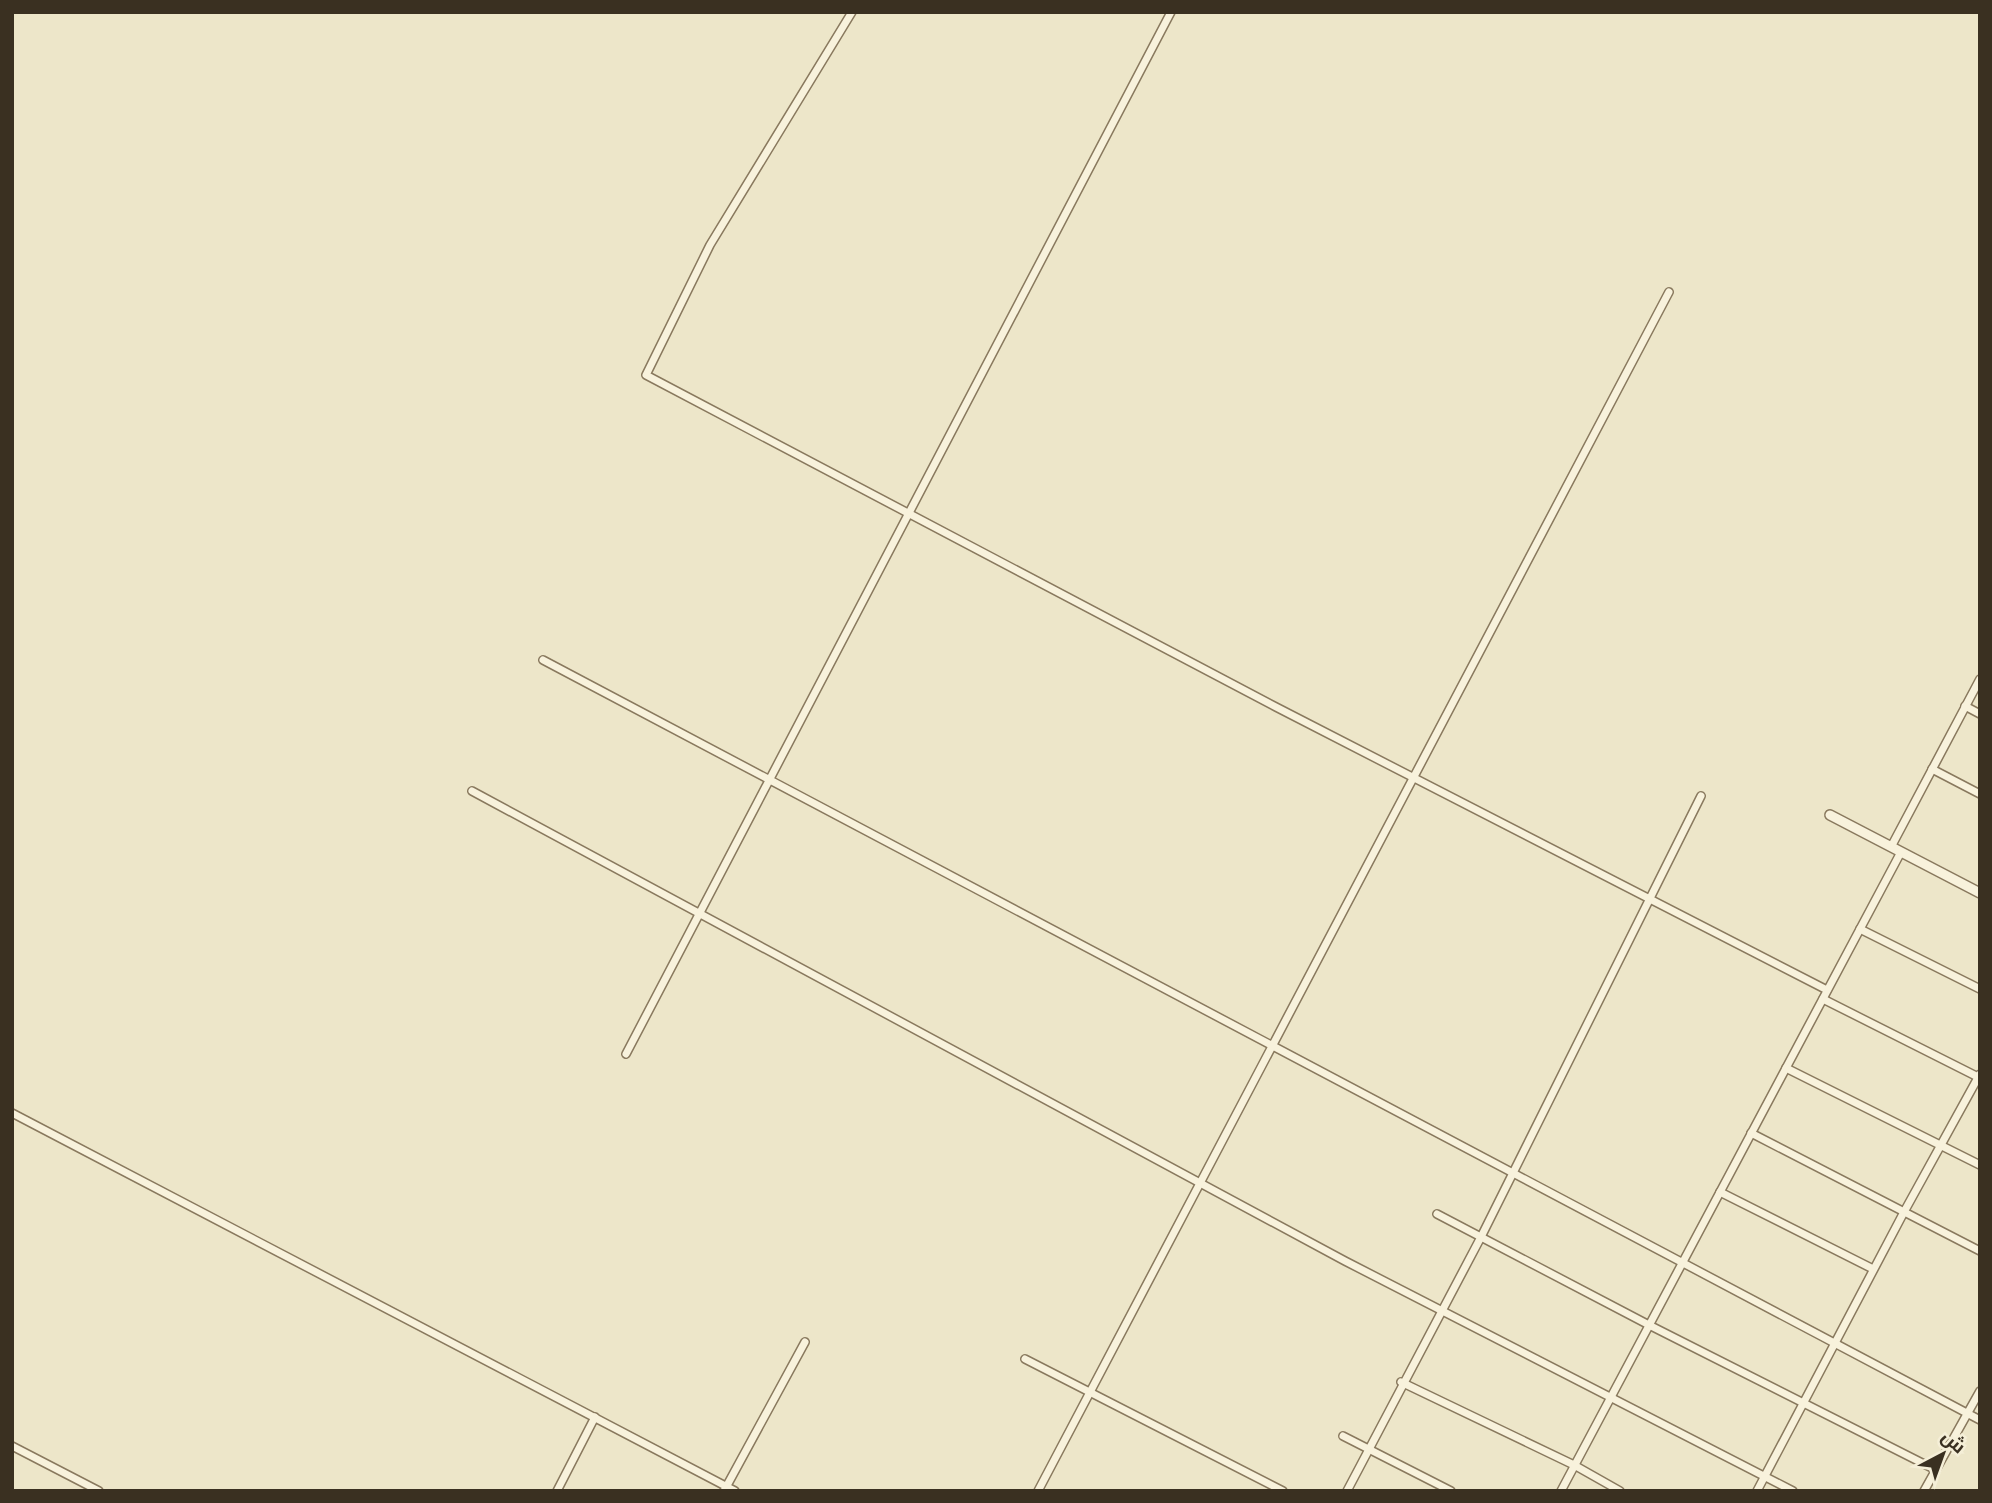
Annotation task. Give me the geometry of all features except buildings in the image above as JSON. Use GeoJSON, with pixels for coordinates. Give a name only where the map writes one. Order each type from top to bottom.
{"type":"FeatureCollection","features":[{"type":"Feature","properties":{"kind":"street"},"geometry":{"type":"LineString","coordinates":[[852,12],[710,245],[646,376],[1413,778],[1828,990]]}},
{"type":"Feature","properties":{"kind":"street"},"geometry":{"type":"LineString","coordinates":[[626,1054],[1171,12]]}},
{"type":"Feature","properties":{"kind":"street"},"geometry":{"type":"LineString","coordinates":[[1038,1491],[1669,292]]}},
{"type":"Feature","properties":{"kind":"street"},"geometry":{"type":"LineString","coordinates":[[543,660],[1980,1420]]}},
{"type":"Feature","properties":{"kind":"street"},"geometry":{"type":"LineString","coordinates":[[1891,847],[1980,679]]}},
{"type":"Feature","properties":{"kind":"street"},"geometry":{"type":"LineString","coordinates":[[1965,706],[1980,714]]}},
{"type":"Feature","properties":{"kind":"street"},"geometry":{"type":"LineString","coordinates":[[1932,769],[1980,794]]}},
{"type":"Feature","properties":{"kind":"street"},"geometry":{"type":"LineString","coordinates":[[472,791],[1200,1183],[1793,1491]]}},
{"type":"Feature","properties":{"kind":"street"},"geometry":{"type":"LineString","coordinates":[[1347,1491],[1402,1382],[1481,1237],[1701,796]]}},
{"type":"Feature","properties":{"kind":"street"},"geometry":{"type":"LineString","coordinates":[[1830,815],[1980,893]]}},
{"type":"Feature","properties":{"kind":"street"},"geometry":{"type":"LineString","coordinates":[[1561,1491],[1901,852]]}},
{"type":"Feature","properties":{"kind":"street"},"geometry":{"type":"LineString","coordinates":[[1860,929],[1980,989]]}},
{"type":"Feature","properties":{"kind":"street"},"geometry":{"type":"LineString","coordinates":[[1757,1491],[1873,1269],[1979,1077],[1823,999]]}},
{"type":"Feature","properties":{"kind":"street"},"geometry":{"type":"LineString","coordinates":[[1786,1068],[1980,1165]]}},
{"type":"Feature","properties":{"kind":"street"},"geometry":{"type":"LineString","coordinates":[[12,1113],[735,1491]]}},
{"type":"Feature","properties":{"kind":"street"},"geometry":{"type":"LineString","coordinates":[[1751,1133],[1980,1251]]}},
{"type":"Feature","properties":{"kind":"street"},"geometry":{"type":"LineString","coordinates":[[1720,1192],[1873,1269]]}},
{"type":"Feature","properties":{"kind":"street"},"geometry":{"type":"LineString","coordinates":[[1437,1214],[1936,1470]]}},
{"type":"Feature","properties":{"kind":"street"},"geometry":{"type":"LineString","coordinates":[[725,1488],[806,1342]]}},
{"type":"Feature","properties":{"kind":"street"},"geometry":{"type":"LineString","coordinates":[[1025,1359],[1283,1491]]}},
{"type":"Feature","properties":{"kind":"street"},"geometry":{"type":"LineString","coordinates":[[1402,1382],[1574,1465],[1620,1491]]}},
{"type":"Feature","properties":{"kind":"street"},"geometry":{"type":"LineString","coordinates":[[1924,1491],[1980,1391]]}},
{"type":"Feature","properties":{"kind":"street"},"geometry":{"type":"LineString","coordinates":[[557,1491],[595,1417]]}},
{"type":"Feature","properties":{"kind":"street"},"geometry":{"type":"LineString","coordinates":[[1343,1436],[1451,1491]]}},
{"type":"Feature","properties":{"kind":"street"},"geometry":{"type":"LineString","coordinates":[[12,1446],[99,1491]]}}]}
